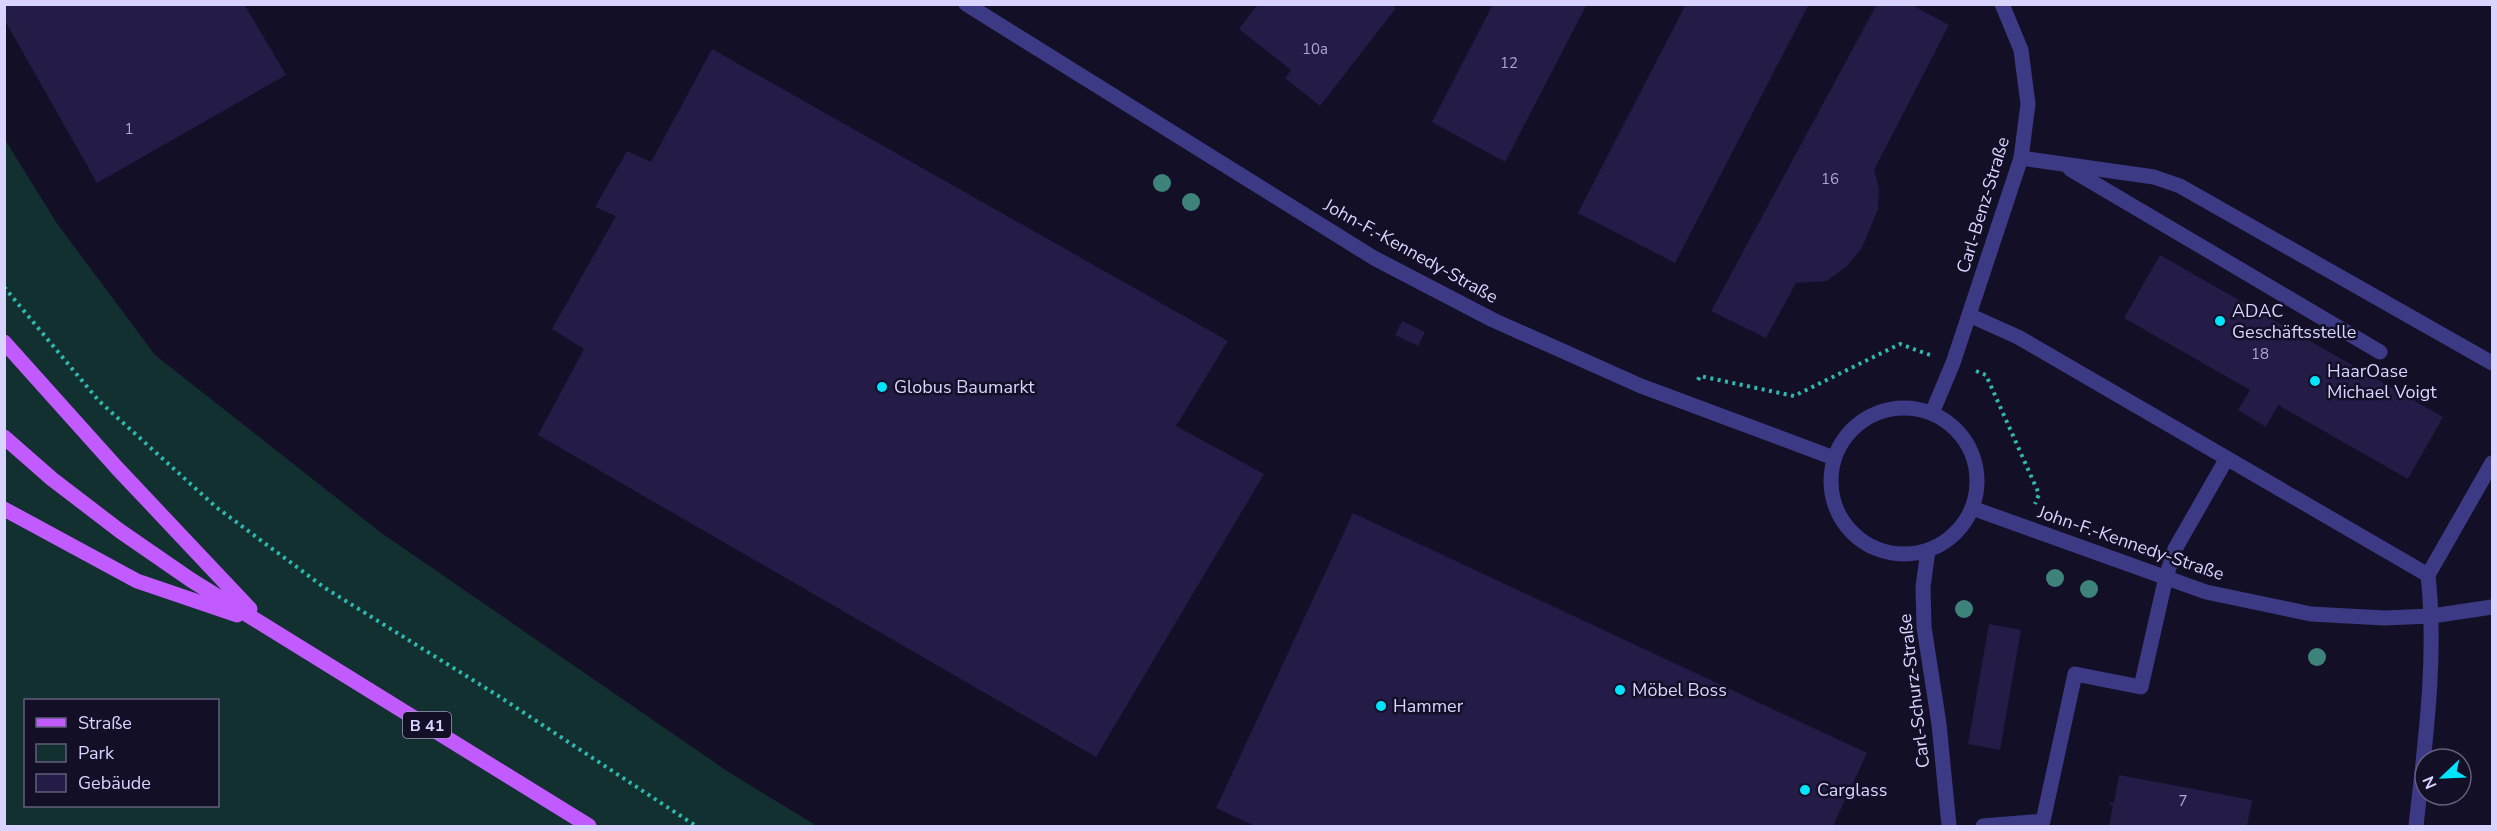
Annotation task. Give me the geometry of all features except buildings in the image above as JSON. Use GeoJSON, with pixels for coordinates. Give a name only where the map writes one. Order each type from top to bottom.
{"type":"FeatureCollection","features":[{"type":"Feature","properties":{"kind":"main road"},"geometry":{"type":"LineString","coordinates":[[4,342],[117,468],[265,624]]}},
{"type":"Feature","properties":{"kind":"main road","name":"B 41"},"geometry":{"type":"LineString","coordinates":[[4,437],[52,479],[120,531],[191,580],[589,826]]}},
{"type":"Feature","properties":{"kind":"main road"},"geometry":{"type":"LineString","coordinates":[[4,509],[137,581],[265,624]]}},
{"type":"Feature","properties":{"kind":"street","name":"John-F.-Kennedy-Straße"},"geometry":{"type":"LineString","coordinates":[[966,4],[1374,258],[1493,320],[1641,386],[1834,458]]}},
{"type":"Feature","properties":{"kind":"street","name":"Carl-Benz-Straße"},"geometry":{"type":"LineString","coordinates":[[1932,413],[1953,363],[2021,158],[2028,105],[2027,94],[2021,50],[2002,4]]}},
{"type":"Feature","properties":{"kind":"street"},"geometry":{"type":"LineString","coordinates":[[2021,158],[2154,177],[2180,186],[2493,363]]}},
{"type":"Feature","properties":{"kind":"street"},"geometry":{"type":"LineString","coordinates":[[2062,164],[2380,352]]}},
{"type":"Feature","properties":{"kind":"street"},"geometry":{"type":"LineString","coordinates":[[1969,315],[2018,337],[2428,575]]}},
{"type":"Feature","properties":{"kind":"street"},"geometry":{"type":"LineString","coordinates":[[1902,407],[1932,413],[1955,429],[1971,452],[1977,480],[1972,508],[1962,526],[1947,541],[1928,550],[1896,554],[1865,543],[1843,521],[1831,491],[1834,458],[1849,432],[1873,414],[1902,407]]}},
{"type":"Feature","properties":{"kind":"street"},"geometry":{"type":"LineString","coordinates":[[1983,826],[2043,821],[2075,674],[2141,687],[2166,577],[2175,549],[2227,458]]}},
{"type":"Feature","properties":{"kind":"street"},"geometry":{"type":"LineString","coordinates":[[2416,826],[2425,741],[2432,616],[2428,575],[2493,463]]}},
{"type":"Feature","properties":{"kind":"street","name":"John-F.-Kennedy-Straße"},"geometry":{"type":"LineString","coordinates":[[1972,508],[2206,592],[2311,614],[2384,618],[2432,616],[2493,607]]}},
{"type":"Feature","properties":{"kind":"street","name":"Carl-Schurz-Straße"},"geometry":{"type":"LineString","coordinates":[[1928,550],[1923,587],[1924,627],[1939,724],[1949,826]]}},
{"type":"Feature","properties":{"kind":"path"},"geometry":{"type":"LineString","coordinates":[[4,287],[99,401],[216,507],[325,588],[510,703],[696,826]]}},
{"type":"Feature","properties":{"kind":"path"},"geometry":{"type":"LineString","coordinates":[[1686,403],[1700,376],[1794,396],[1900,344],[1986,375],[2039,494],[2026,527]]}},
{"type":"Feature","properties":{"kind":"green space"},"geometry":{"type":"Polygon","coordinates":[[[4,138],[56,222],[155,355],[380,532],[730,773],[817,826],[5,826],[4,138]]]}},
{"type":"Feature","properties":{"kind":"place","name":"ADAC Geschäftsstelle"},"geometry":{"type":"Point","coordinates":[2220,321]}},
{"type":"Feature","properties":{"kind":"place","name":"HaarOase Michael Voigt"},"geometry":{"type":"Point","coordinates":[2315,381]}},
{"type":"Feature","properties":{"kind":"place","name":"Globus Baumarkt"},"geometry":{"type":"Point","coordinates":[882,387]}},
{"type":"Feature","properties":{"kind":"place","name":"Möbel Boss"},"geometry":{"type":"Point","coordinates":[1620,690]}},
{"type":"Feature","properties":{"kind":"place","name":"Hammer"},"geometry":{"type":"Point","coordinates":[1381,706]}},
{"type":"Feature","properties":{"kind":"place","name":"Carglass"},"geometry":{"type":"Point","coordinates":[1805,790]}}]}
